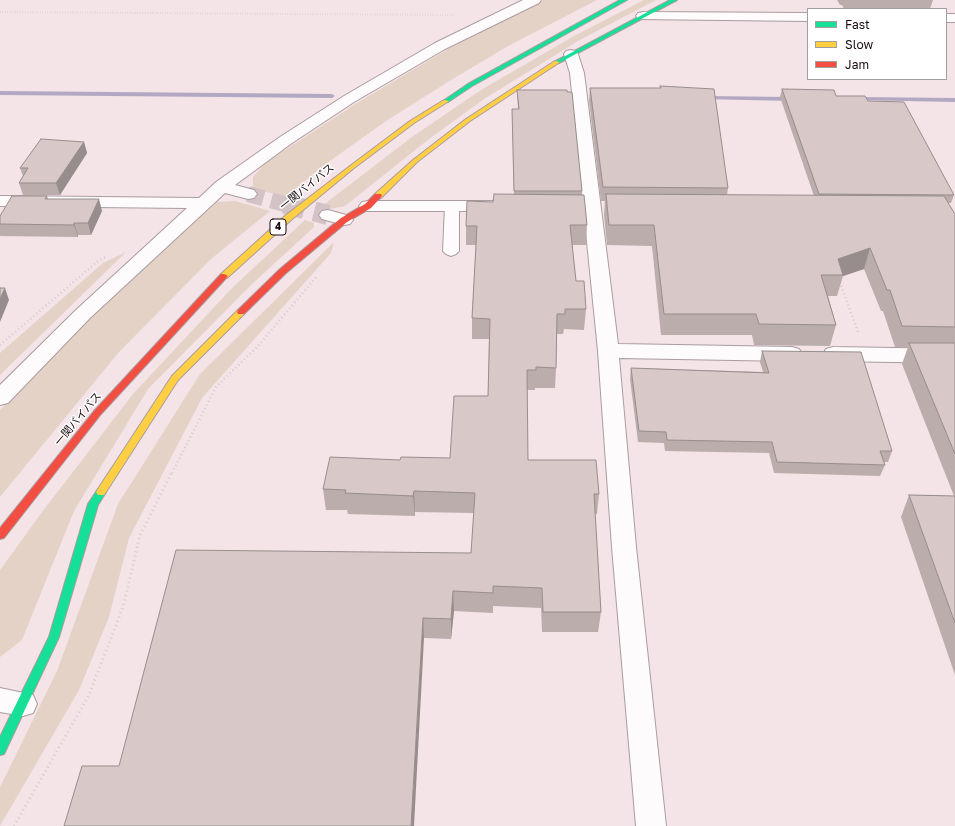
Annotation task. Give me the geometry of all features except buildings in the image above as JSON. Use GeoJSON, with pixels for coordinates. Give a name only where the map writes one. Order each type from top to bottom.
{"type":"FeatureCollection","features":[{"type":"Feature","properties":{"kind":"main road","name":"一関バイパス"},"geometry":{"type":"LineString","coordinates":[[0,535],[19,509],[98,412],[162,341],[222,278],[288,218],[412,122],[463,89],[570,28],[624,0]]}},
{"type":"Feature","properties":{"kind":"main road"},"geometry":{"type":"LineString","coordinates":[[0,750],[11,702],[54,637],[94,504],[175,378],[283,272],[336,217],[368,206],[415,161],[468,120],[523,83],[571,54],[674,0]]}},
{"type":"Feature","properties":{"kind":"street"},"geometry":{"type":"LineString","coordinates":[[0,398],[83,314],[222,186],[286,140],[348,99],[440,46],[534,0]]}},
{"type":"Feature","properties":{"kind":"street"},"geometry":{"type":"LineString","coordinates":[[643,16],[807,17]]}},
{"type":"Feature","properties":{"kind":"street"},"geometry":{"type":"LineString","coordinates":[[571,54],[577,73],[608,351],[624,555],[651,826]]}},
{"type":"Feature","properties":{"kind":"street"},"geometry":{"type":"LineString","coordinates":[[222,186],[248,194]]}},
{"type":"Feature","properties":{"kind":"street"},"geometry":{"type":"LineString","coordinates":[[0,201],[202,203]]}},
{"type":"Feature","properties":{"kind":"street"},"geometry":{"type":"LineString","coordinates":[[368,206],[514,206]]}},
{"type":"Feature","properties":{"kind":"street"},"geometry":{"type":"LineString","coordinates":[[608,351],[955,356]]}},
{"type":"Feature","properties":{"kind":"lane"},"geometry":{"type":"LineString","coordinates":[[451,252],[452,206]]}},
{"type":"Feature","properties":{"kind":"path"},"geometry":{"type":"LineString","coordinates":[[0,12],[475,15],[499,17]]}},
{"type":"Feature","properties":{"kind":"path"},"geometry":{"type":"LineString","coordinates":[[14,826],[89,695],[123,607],[140,535],[216,388],[258,346],[318,275]]}},
{"type":"Feature","properties":{"kind":"path"},"geometry":{"type":"LineString","coordinates":[[840,282],[867,354]]}},
{"type":"Feature","properties":{"kind":"shaded area"},"geometry":{"type":"Polygon","coordinates":[[[543,0],[597,0],[510,45],[386,121],[323,166],[285,197],[253,188],[253,177],[265,163],[357,103],[448,49],[543,0]]]}},
{"type":"Feature","properties":{"kind":"shaded area"},"geometry":{"type":"Polygon","coordinates":[[[644,0],[656,0],[578,41],[484,99],[429,139],[345,206],[331,209],[322,206],[412,137],[481,90],[574,36],[644,0]]]}},
{"type":"Feature","properties":{"kind":"shaded area"},"geometry":{"type":"Polygon","coordinates":[[[235,201],[270,211],[211,259],[119,352],[0,497],[0,410],[96,310],[217,202],[235,201]]]}},
{"type":"Feature","properties":{"kind":"shaded area"},"geometry":{"type":"Polygon","coordinates":[[[305,220],[314,223],[314,227],[251,285],[148,389],[74,511],[22,640],[0,657],[0,570],[42,512],[133,394],[232,288],[305,220]]]}},
{"type":"Feature","properties":{"kind":"shaded area"},"geometry":{"type":"Polygon","coordinates":[[[334,242],[331,253],[202,398],[129,538],[109,617],[79,690],[0,826],[0,787],[57,671],[118,504],[200,374],[334,242]]]}},
{"type":"Feature","properties":{"kind":"shaded area"},"geometry":{"type":"Polygon","coordinates":[[[126,252],[0,375],[0,353],[103,263],[126,252]]]}},
{"type":"Feature","properties":{"kind":"waterway"},"geometry":{"type":"LineString","coordinates":[[0,93],[332,96]]}},
{"type":"Feature","properties":{"kind":"waterway"},"geometry":{"type":"LineString","coordinates":[[703,98],[792,99]]}},
{"type":"Feature","properties":{"kind":"waterway"},"geometry":{"type":"LineString","coordinates":[[855,99],[955,100]]}},
{"type":"Feature","properties":{"kind":"tunnel"},"geometry":{"type":"LineString","coordinates":[[248,194],[288,205]]}},
{"type":"Feature","properties":{"kind":"tunnel"},"geometry":{"type":"LineString","coordinates":[[285,204],[328,215]]}},
{"type":"Feature","properties":{"kind":"traffic: fast"},"geometry":{"type":"LineString","coordinates":[[446,101],[470,85],[624,0]]}},
{"type":"Feature","properties":{"kind":"traffic: fast"},"geometry":{"type":"LineString","coordinates":[[557,62],[674,0]]}},
{"type":"Feature","properties":{"kind":"traffic: fast"},"geometry":{"type":"LineString","coordinates":[[0,750],[54,637],[93,504],[101,492]]}},
{"type":"Feature","properties":{"kind":"traffic: slow"},"geometry":{"type":"LineString","coordinates":[[378,196],[415,161],[468,120],[557,62]]}},
{"type":"Feature","properties":{"kind":"traffic: slow"},"geometry":{"type":"LineString","coordinates":[[224,276],[288,218],[352,167],[412,122],[446,101]]}},
{"type":"Feature","properties":{"kind":"traffic: slow"},"geometry":{"type":"LineString","coordinates":[[101,492],[175,378],[241,312]]}},
{"type":"Feature","properties":{"kind":"traffic: jam"},"geometry":{"type":"LineString","coordinates":[[241,312],[283,271],[344,220],[368,206],[378,196]]}},
{"type":"Feature","properties":{"kind":"traffic: jam"},"geometry":{"type":"LineString","coordinates":[[0,535],[98,412],[224,276]]}}]}
